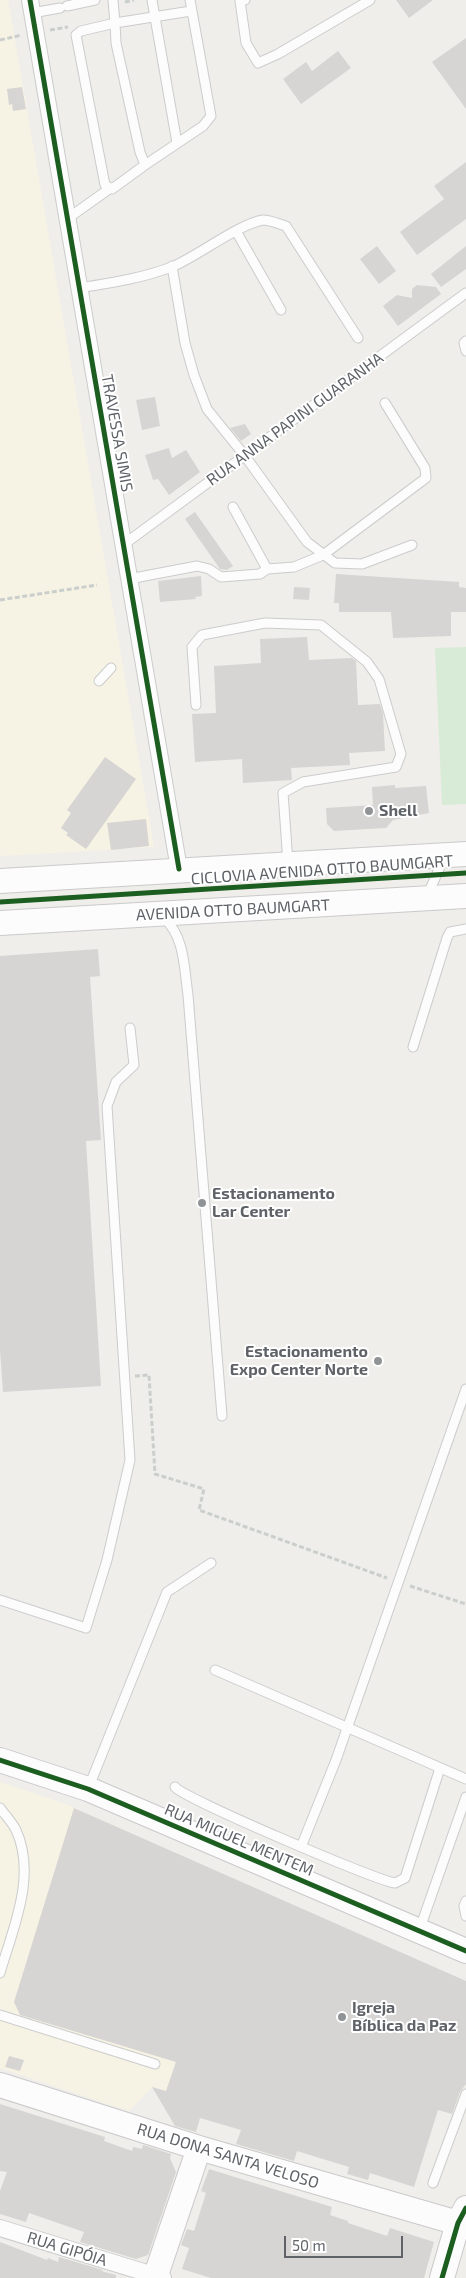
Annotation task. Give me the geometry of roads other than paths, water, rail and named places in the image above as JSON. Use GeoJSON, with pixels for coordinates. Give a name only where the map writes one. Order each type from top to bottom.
{"type":"FeatureCollection","features":[{"type":"Feature","properties":{"kind":"street","name":"TRAVESSA SIMIS"},"geometry":{"type":"LineString","coordinates":[[31,7],[179,870]]}},
{"type":"Feature","properties":{"kind":"street"},"geometry":{"type":"LineString","coordinates":[[0,881],[456,855]]}},
{"type":"Feature","properties":{"kind":"street","name":"AVENIDA OTTO BAUMGART"},"geometry":{"type":"LineString","coordinates":[[0,923],[466,896]]}},
{"type":"Feature","properties":{"kind":"street","name":"RUA MIGUEL MENTEM"},"geometry":{"type":"LineString","coordinates":[[0,1760],[88,1789],[466,1951]]}},
{"type":"Feature","properties":{"kind":"street","name":"RUA DONA SANTA VELOSO"},"geometry":{"type":"LineString","coordinates":[[0,2085],[199,2148],[462,2215]]}},
{"type":"Feature","properties":{"kind":"street"},"geometry":{"type":"LineString","coordinates":[[158,2277],[199,2148]]}},
{"type":"Feature","properties":{"kind":"street"},"geometry":{"type":"LineString","coordinates":[[442,2278],[462,2215]]}},
{"type":"Feature","properties":{"kind":"street","name":"RUA GIPÓIA"},"geometry":{"type":"LineString","coordinates":[[0,2228],[158,2277]]}},
{"type":"Feature","properties":{"kind":"lane"},"geometry":{"type":"LineString","coordinates":[[31,7],[64,7],[78,2],[95,0]]}},
{"type":"Feature","properties":{"kind":"lane"},"geometry":{"type":"LineString","coordinates":[[113,0],[118,52],[140,152],[145,165]]}},
{"type":"Feature","properties":{"kind":"lane"},"geometry":{"type":"LineString","coordinates":[[152,0],[177,142]]}},
{"type":"Feature","properties":{"kind":"lane"},"geometry":{"type":"LineString","coordinates":[[67,219],[108,188],[112,189],[177,142],[203,126],[211,116],[190,0]]}},
{"type":"Feature","properties":{"kind":"lane"},"geometry":{"type":"LineString","coordinates":[[245,0],[240,1],[246,43],[258,64],[370,0]]}},
{"type":"Feature","properties":{"kind":"lane"},"geometry":{"type":"LineString","coordinates":[[108,188],[105,185],[76,35],[81,31],[115,23],[191,10]]}},
{"type":"Feature","properties":{"kind":"lane"},"geometry":{"type":"LineString","coordinates":[[79,288],[138,277],[172,266],[247,225],[265,220],[286,226],[358,338]]}},
{"type":"Feature","properties":{"kind":"lane"},"geometry":{"type":"LineString","coordinates":[[236,231],[281,310]]}},
{"type":"Feature","properties":{"kind":"lane"},"geometry":{"type":"LineString","coordinates":[[172,266],[185,343],[194,375],[207,409],[245,456],[307,542],[335,563],[362,564],[412,545]]}},
{"type":"Feature","properties":{"kind":"lane","name":"RUA ANNA PAPINI GUARANHA"},"geometry":{"type":"LineString","coordinates":[[123,545],[466,293]]}},
{"type":"Feature","properties":{"kind":"lane"},"geometry":{"type":"LineString","coordinates":[[466,342],[464,343],[466,351]]}},
{"type":"Feature","properties":{"kind":"lane"},"geometry":{"type":"LineString","coordinates":[[129,579],[197,566],[209,569],[222,577],[260,574],[267,569],[294,567],[324,555],[426,478],[425,468],[385,403]]}},
{"type":"Feature","properties":{"kind":"lane"},"geometry":{"type":"LineString","coordinates":[[233,507],[267,569]]}},
{"type":"Feature","properties":{"kind":"lane"},"geometry":{"type":"LineString","coordinates":[[196,705],[192,647],[202,635],[265,623],[321,625],[367,662],[379,679],[401,754],[396,767],[302,782],[283,793],[288,864]]}},
{"type":"Feature","properties":{"kind":"lane"},"geometry":{"type":"LineString","coordinates":[[99,681],[111,668]]}},
{"type":"Feature","properties":{"kind":"lane"},"geometry":{"type":"LineString","coordinates":[[426,899],[456,855]]}},
{"type":"Feature","properties":{"kind":"lane"},"geometry":{"type":"LineString","coordinates":[[160,914],[174,927],[180,938],[188,995],[222,1416]]}},
{"type":"Feature","properties":{"kind":"lane"},"geometry":{"type":"LineString","coordinates":[[413,1047],[450,932],[466,930]]}},
{"type":"Feature","properties":{"kind":"lane"},"geometry":{"type":"LineString","coordinates":[[0,1600],[86,1628],[107,1560],[130,1460],[107,1106],[116,1082],[134,1065],[130,1028]]}},
{"type":"Feature","properties":{"kind":"lane"},"geometry":{"type":"LineString","coordinates":[[301,1847],[347,1728],[466,1389]]}},
{"type":"Feature","properties":{"kind":"lane"},"geometry":{"type":"LineString","coordinates":[[88,1789],[167,1592],[211,1563]]}},
{"type":"Feature","properties":{"kind":"lane"},"geometry":{"type":"LineString","coordinates":[[215,1670],[466,1779]]}},
{"type":"Feature","properties":{"kind":"lane"},"geometry":{"type":"LineString","coordinates":[[175,1787],[177,1790],[202,1802],[301,1847],[390,1882],[399,1882],[404,1878],[408,1868],[440,1768]]}},
{"type":"Feature","properties":{"kind":"lane"},"geometry":{"type":"LineString","coordinates":[[418,1931],[463,1816],[466,1797]]}},
{"type":"Feature","properties":{"kind":"lane"},"geometry":{"type":"LineString","coordinates":[[0,1808],[15,1829],[23,1852],[24,1886],[0,1973]]}},
{"type":"Feature","properties":{"kind":"lane"},"geometry":{"type":"LineString","coordinates":[[466,1900],[464,1906],[466,1916]]}},
{"type":"Feature","properties":{"kind":"lane"},"geometry":{"type":"LineString","coordinates":[[0,2015],[155,2064]]}},
{"type":"Feature","properties":{"kind":"lane"},"geometry":{"type":"LineString","coordinates":[[434,2183],[466,2094]]}},
{"type":"Feature","properties":{"kind":"place","name":"Shell"},"geometry":{"type":"Point","coordinates":[369,811]}},
{"type":"Feature","properties":{"kind":"place","name":"Estacionamento Lar Center"},"geometry":{"type":"Point","coordinates":[202,1203]}},
{"type":"Feature","properties":{"kind":"place","name":"Estacionamento Expo Center Norte"},"geometry":{"type":"Point","coordinates":[378,1361]}},
{"type":"Feature","properties":{"kind":"place","name":"Igreja Bíblica da Paz"},"geometry":{"type":"Point","coordinates":[342,2017]}}]}
